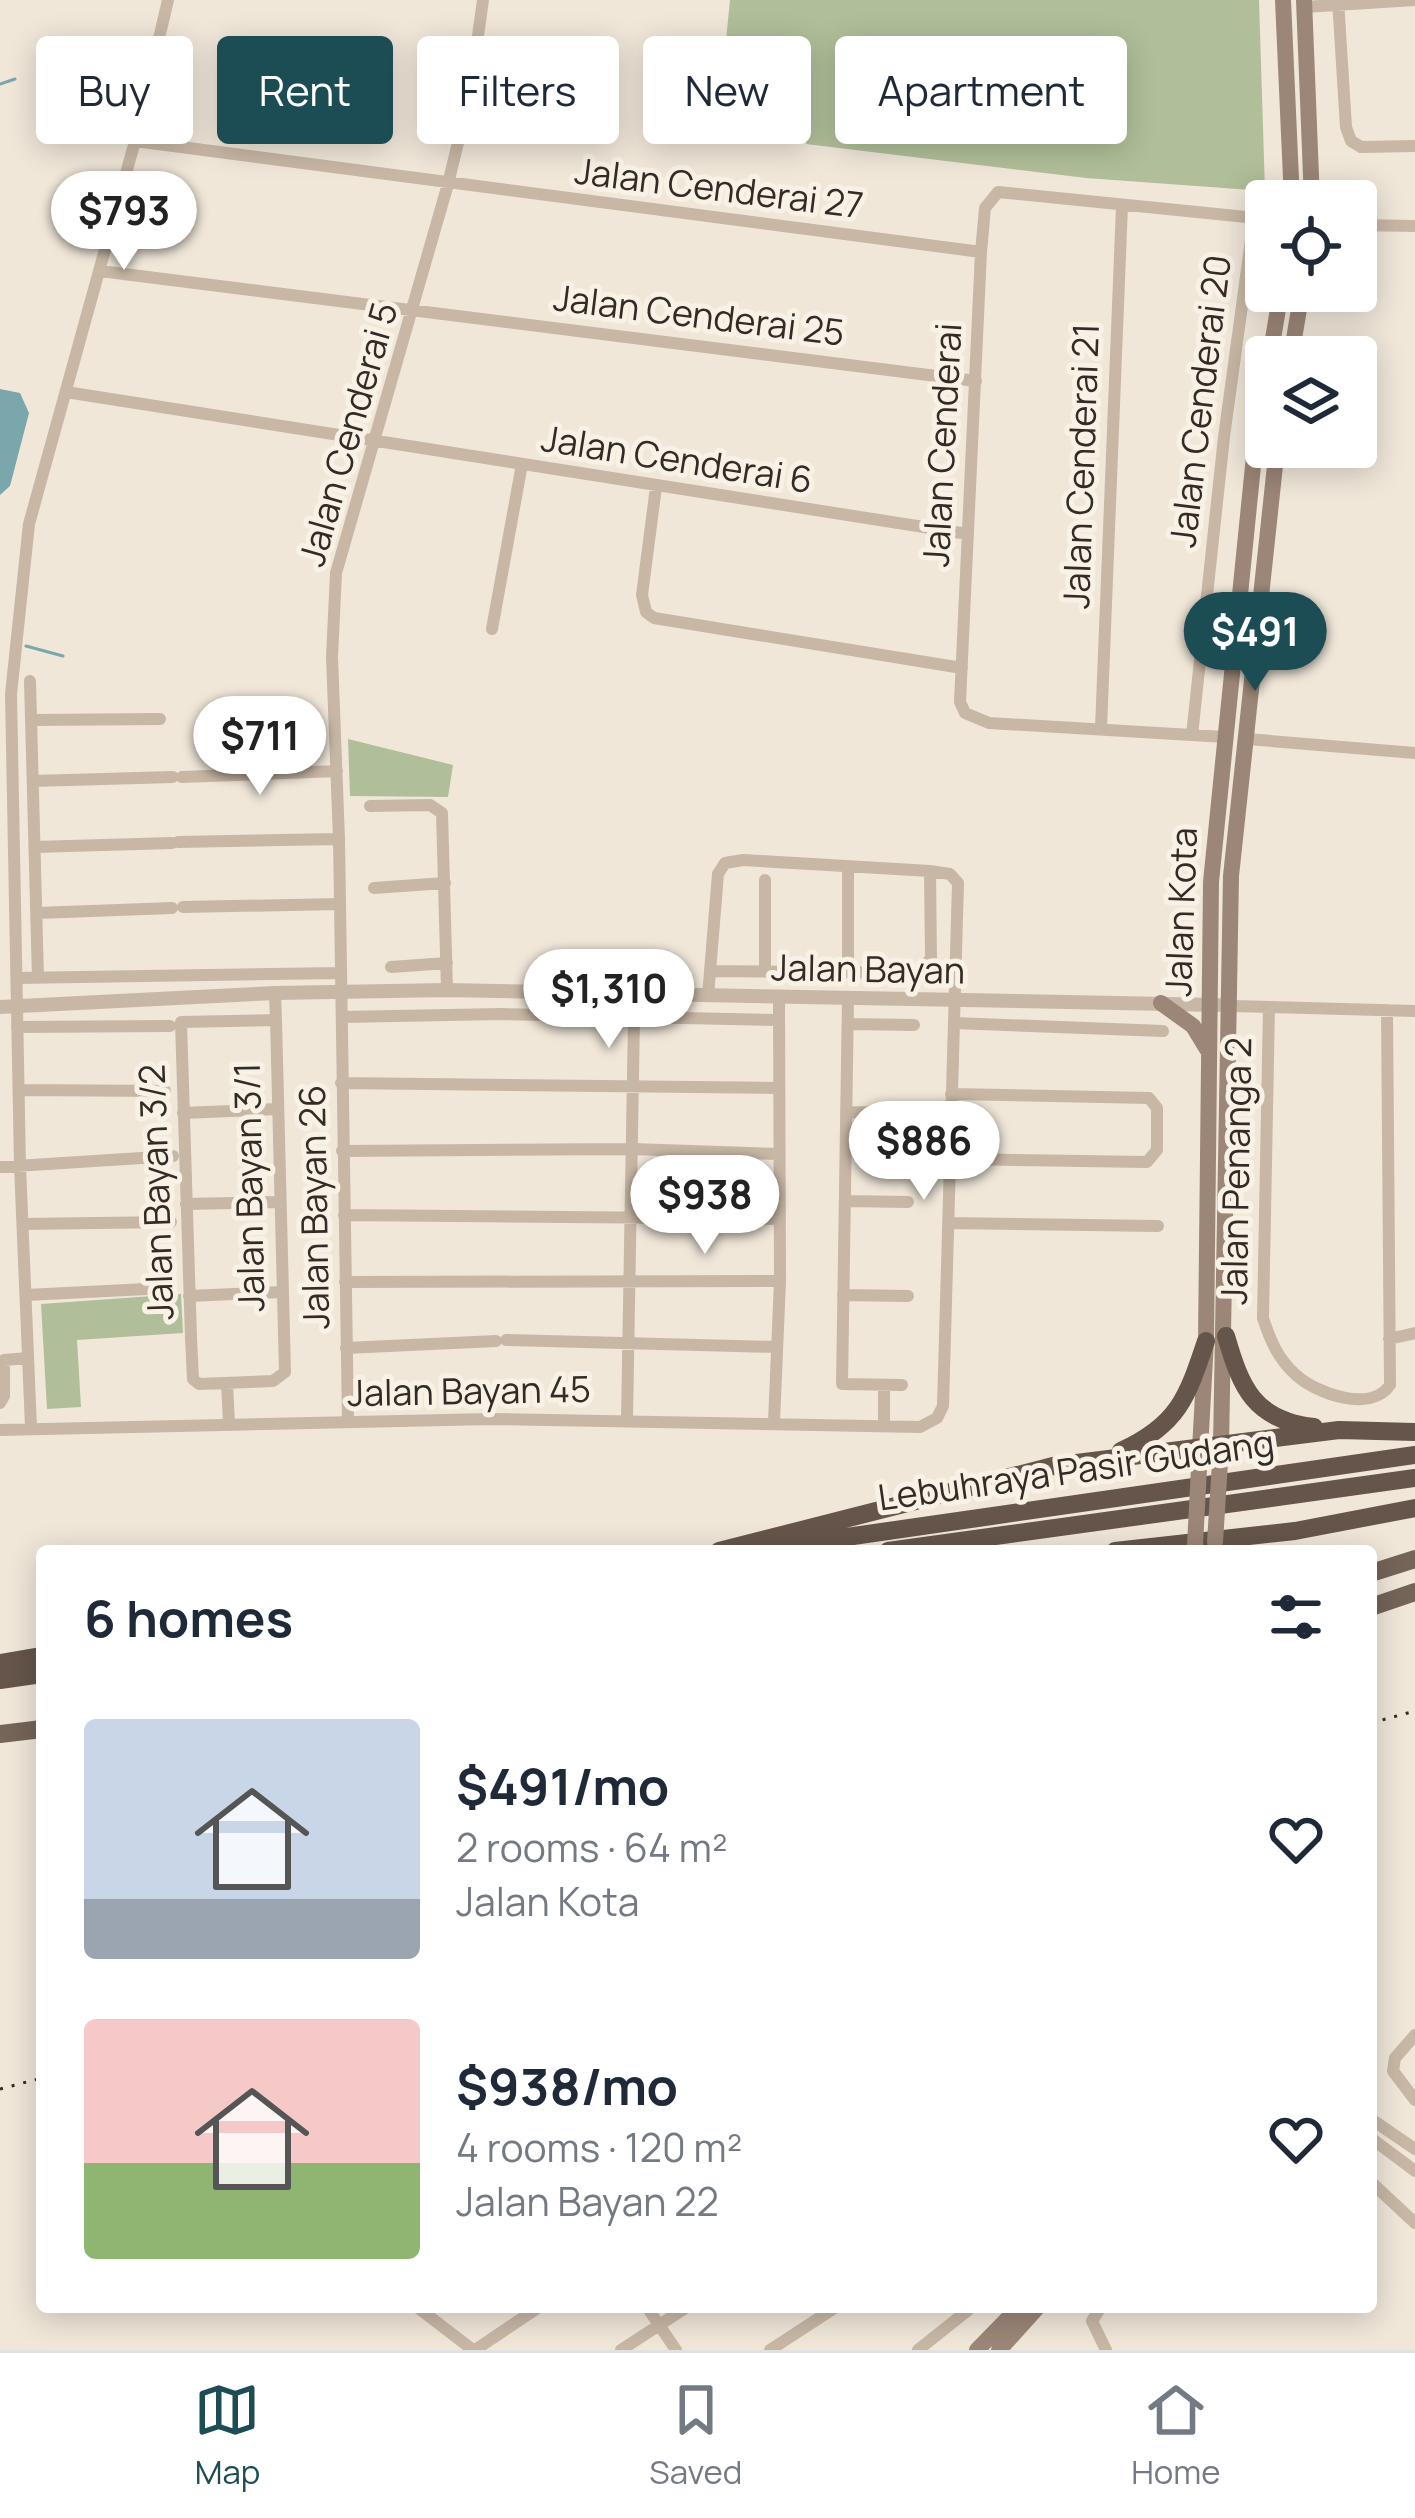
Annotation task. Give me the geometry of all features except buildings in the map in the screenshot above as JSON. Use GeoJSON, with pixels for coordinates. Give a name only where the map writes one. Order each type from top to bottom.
{"type":"FeatureCollection","features":[{"type":"Feature","properties":{"kind":"highway"},"geometry":{"type":"LineString","coordinates":[[1226,1336],[1237,1373],[1262,1409],[1294,1425],[1415,1432]]}},
{"type":"Feature","properties":{"kind":"highway"},"geometry":{"type":"LineString","coordinates":[[1106,1458],[1158,1432],[1172,1418],[1191,1384],[1205,1341]]}},
{"type":"Feature","properties":{"kind":"highway"},"geometry":{"type":"LineString","coordinates":[[743,1545],[1030,1472],[1106,1458],[1339,1430]]}},
{"type":"Feature","properties":{"kind":"highway","name":"Lebuhraya Pasir Gudang"},"geometry":{"type":"LineString","coordinates":[[789,1545],[1415,1455]]}},
{"type":"Feature","properties":{"kind":"highway","name":"Lebuhraya Pasir Gudang"},"geometry":{"type":"LineString","coordinates":[[931,1545],[1415,1478]]}},
{"type":"Feature","properties":{"kind":"highway"},"geometry":{"type":"LineString","coordinates":[[1217,1545],[1415,1508]]}},
{"type":"Feature","properties":{"kind":"highway"},"geometry":{"type":"LineString","coordinates":[[1264,1545],[1295,1532]]}},
{"type":"Feature","properties":{"kind":"highway"},"geometry":{"type":"LineString","coordinates":[[0,1663],[36,1657]]}},
{"type":"Feature","properties":{"kind":"highway"},"geometry":{"type":"LineString","coordinates":[[0,1680],[36,1675]]}},
{"type":"Feature","properties":{"kind":"main road"},"geometry":{"type":"LineString","coordinates":[[1283,0],[1291,180]]}},
{"type":"Feature","properties":{"kind":"main road"},"geometry":{"type":"LineString","coordinates":[[1304,3],[1311,180]]}},
{"type":"Feature","properties":{"kind":"main road","name":"Jalan Kota"},"geometry":{"type":"LineString","coordinates":[[1205,1545],[1200,1449],[1211,882],[1253,468]]}},
{"type":"Feature","properties":{"kind":"main road","name":"Jalan Kota"},"geometry":{"type":"LineString","coordinates":[[1205,1545],[1221,1447],[1226,1336],[1232,876],[1274,468]]}},
{"type":"Feature","properties":{"kind":"main road"},"geometry":{"type":"LineString","coordinates":[[1161,1003],[1193,1026],[1210,1055]]}},
{"type":"Feature","properties":{"kind":"main road"},"geometry":{"type":"LineString","coordinates":[[1377,1571],[1415,1558]]}},
{"type":"Feature","properties":{"kind":"main road"},"geometry":{"type":"LineString","coordinates":[[1377,1605],[1415,1592]]}},
{"type":"Feature","properties":{"kind":"main road"},"geometry":{"type":"LineString","coordinates":[[0,1734],[36,1730]]}},
{"type":"Feature","properties":{"kind":"main road"},"geometry":{"type":"LineString","coordinates":[[977,2350],[1012,2313]]}},
{"type":"Feature","properties":{"kind":"main road"},"geometry":{"type":"LineString","coordinates":[[999,2350],[1033,2313]]}},
{"type":"Feature","properties":{"kind":"street"},"geometry":{"type":"LineString","coordinates":[[160,36],[168,0]]}},
{"type":"Feature","properties":{"kind":"street","name":"Jalan Cenderai 5"},"geometry":{"type":"LineString","coordinates":[[342,992],[332,656],[336,573],[448,184],[470,93],[483,0]]}},
{"type":"Feature","properties":{"kind":"street"},"geometry":{"type":"LineString","coordinates":[[1304,3],[1415,0]]}},
{"type":"Feature","properties":{"kind":"street"},"geometry":{"type":"LineString","coordinates":[[1338,2],[1351,141],[1361,147],[1415,146]]}},
{"type":"Feature","properties":{"kind":"street"},"geometry":{"type":"LineString","coordinates":[[31,1427],[5,695],[29,524],[134,144]]}},
{"type":"Feature","properties":{"kind":"street","name":"Jalan Cenderai 27"},"geometry":{"type":"LineString","coordinates":[[157,144],[982,252]]}},
{"type":"Feature","properties":{"kind":"street","name":"Jalan Cenderai"},"geometry":{"type":"LineString","coordinates":[[1225,737],[975,719],[960,702],[985,208],[998,192],[1245,217]]}},
{"type":"Feature","properties":{"kind":"street","name":"Jalan Cenderai 21"},"geometry":{"type":"LineString","coordinates":[[1101,728],[1122,206]]}},
{"type":"Feature","properties":{"kind":"street"},"geometry":{"type":"LineString","coordinates":[[1377,225],[1415,226]]}},
{"type":"Feature","properties":{"kind":"street","name":"Jalan Cenderai 25"},"geometry":{"type":"LineString","coordinates":[[100,271],[976,381]]}},
{"type":"Feature","properties":{"kind":"street","name":"Jalan Cenderai 20"},"geometry":{"type":"LineString","coordinates":[[1192,735],[1224,437],[1245,309]]}},
{"type":"Feature","properties":{"kind":"street","name":"Jalan Cenderai 6"},"geometry":{"type":"LineString","coordinates":[[66,392],[968,534]]}},
{"type":"Feature","properties":{"kind":"street"},"geometry":{"type":"LineString","coordinates":[[492,628],[522,464]]}},
{"type":"Feature","properties":{"kind":"street"},"geometry":{"type":"LineString","coordinates":[[656,487],[642,595],[646,612],[664,620],[962,668]]}},
{"type":"Feature","properties":{"kind":"street"},"geometry":{"type":"LineString","coordinates":[[30,681],[38,978]]}},
{"type":"Feature","properties":{"kind":"street"},"geometry":{"type":"LineString","coordinates":[[32,719],[160,719]]}},
{"type":"Feature","properties":{"kind":"street"},"geometry":{"type":"LineString","coordinates":[[1247,739],[1415,753]]}},
{"type":"Feature","properties":{"kind":"street"},"geometry":{"type":"LineString","coordinates":[[33,781],[337,771]]}},
{"type":"Feature","properties":{"kind":"street"},"geometry":{"type":"LineString","coordinates":[[370,806],[440,808],[444,818],[447,990]]}},
{"type":"Feature","properties":{"kind":"street"},"geometry":{"type":"LineString","coordinates":[[35,848],[339,839]]}},
{"type":"Feature","properties":{"kind":"street"},"geometry":{"type":"LineString","coordinates":[[708,996],[718,874],[725,863],[743,860],[950,874],[958,883],[948,1223],[1158,1226]]}},
{"type":"Feature","properties":{"kind":"street"},"geometry":{"type":"LineString","coordinates":[[848,868],[848,972]]}},
{"type":"Feature","properties":{"kind":"street"},"geometry":{"type":"LineString","coordinates":[[711,971],[923,970],[931,958],[930,871]]}},
{"type":"Feature","properties":{"kind":"street"},"geometry":{"type":"LineString","coordinates":[[765,880],[765,971]]}},
{"type":"Feature","properties":{"kind":"street"},"geometry":{"type":"LineString","coordinates":[[374,888],[445,883]]}},
{"type":"Feature","properties":{"kind":"street"},"geometry":{"type":"LineString","coordinates":[[37,913],[340,904]]}},
{"type":"Feature","properties":{"kind":"street"},"geometry":{"type":"LineString","coordinates":[[391,968],[447,963]]}},
{"type":"Feature","properties":{"kind":"street"},"geometry":{"type":"LineString","coordinates":[[17,979],[341,973]]}},
{"type":"Feature","properties":{"kind":"street","name":"Jalan Bayan"},"geometry":{"type":"LineString","coordinates":[[0,1007],[447,990],[1232,1006]]}},
{"type":"Feature","properties":{"kind":"street","name":"Jalan Bayan 26"},"geometry":{"type":"LineString","coordinates":[[342,992],[348,1422]]}},
{"type":"Feature","properties":{"kind":"street","name":"Jalan Bayan 3/1"},"geometry":{"type":"LineString","coordinates":[[226,1383],[280,1379],[285,1372],[275,993]]}},
{"type":"Feature","properties":{"kind":"street"},"geometry":{"type":"LineString","coordinates":[[774,1422],[780,1281],[779,998]]}},
{"type":"Feature","properties":{"kind":"street"},"geometry":{"type":"LineString","coordinates":[[848,999],[842,1384],[902,1385]]}},
{"type":"Feature","properties":{"kind":"street"},"geometry":{"type":"LineString","coordinates":[[1232,1006],[1415,1011]]}},
{"type":"Feature","properties":{"kind":"street","name":"Jalan Penanga 2"},"geometry":{"type":"LineString","coordinates":[[1269,1007],[1262,1318],[1274,1349],[1296,1375],[1322,1391],[1349,1398],[1384,1393],[1390,1384],[1389,1339]]}},
{"type":"Feature","properties":{"kind":"street"},"geometry":{"type":"LineString","coordinates":[[1387,1010],[1389,1339],[1415,1333]]}},
{"type":"Feature","properties":{"kind":"street"},"geometry":{"type":"LineString","coordinates":[[341,1017],[501,1014],[779,1020]]}},
{"type":"Feature","properties":{"kind":"street"},"geometry":{"type":"LineString","coordinates":[[627,1419],[634,1018]]}},
{"type":"Feature","properties":{"kind":"street","name":"Jalan Bayan 3/2"},"geometry":{"type":"LineString","coordinates":[[226,1383],[195,1383],[182,1022],[276,1020]]}},
{"type":"Feature","properties":{"kind":"street"},"geometry":{"type":"LineString","coordinates":[[954,1023],[1163,1031]]}},
{"type":"Feature","properties":{"kind":"street"},"geometry":{"type":"LineString","coordinates":[[848,1024],[914,1025]]}},
{"type":"Feature","properties":{"kind":"street"},"geometry":{"type":"LineString","coordinates":[[17,1027],[170,1026]]}},
{"type":"Feature","properties":{"kind":"street"},"geometry":{"type":"LineString","coordinates":[[340,1083],[778,1088]]}},
{"type":"Feature","properties":{"kind":"street"},"geometry":{"type":"LineString","coordinates":[[20,1090],[165,1091]]}},
{"type":"Feature","properties":{"kind":"street"},"geometry":{"type":"LineString","coordinates":[[950,1159],[1147,1162],[1157,1150],[1157,1108],[1149,1098],[951,1094]]}},
{"type":"Feature","properties":{"kind":"street"},"geometry":{"type":"LineString","coordinates":[[184,1113],[278,1109]]}},
{"type":"Feature","properties":{"kind":"street"},"geometry":{"type":"LineString","coordinates":[[846,1112],[907,1112]]}},
{"type":"Feature","properties":{"kind":"street"},"geometry":{"type":"LineString","coordinates":[[342,1151],[632,1149],[779,1154]]}},
{"type":"Feature","properties":{"kind":"street"},"geometry":{"type":"LineString","coordinates":[[0,1167],[173,1156]]}},
{"type":"Feature","properties":{"kind":"street"},"geometry":{"type":"LineString","coordinates":[[186,1204],[280,1202]]}},
{"type":"Feature","properties":{"kind":"street"},"geometry":{"type":"LineString","coordinates":[[845,1202],[908,1202]]}},
{"type":"Feature","properties":{"kind":"street"},"geometry":{"type":"LineString","coordinates":[[344,1215],[780,1219]]}},
{"type":"Feature","properties":{"kind":"street"},"geometry":{"type":"LineString","coordinates":[[23,1224],[172,1222]]}},
{"type":"Feature","properties":{"kind":"street","name":"Jalan Bayan 45"},"geometry":{"type":"LineString","coordinates":[[0,1430],[627,1419],[920,1427],[937,1418],[943,1406],[948,1223]]}},
{"type":"Feature","properties":{"kind":"street"},"geometry":{"type":"LineString","coordinates":[[345,1282],[780,1281]]}},
{"type":"Feature","properties":{"kind":"street"},"geometry":{"type":"LineString","coordinates":[[26,1294],[167,1288]]}},
{"type":"Feature","properties":{"kind":"street"},"geometry":{"type":"LineString","coordinates":[[189,1296],[281,1292]]}},
{"type":"Feature","properties":{"kind":"street"},"geometry":{"type":"LineString","coordinates":[[843,1295],[908,1296]]}},
{"type":"Feature","properties":{"kind":"street"},"geometry":{"type":"LineString","coordinates":[[346,1348],[501,1341],[778,1347]]}},
{"type":"Feature","properties":{"kind":"street"},"geometry":{"type":"LineString","coordinates":[[0,1403],[4,1360],[28,1358]]}},
{"type":"Feature","properties":{"kind":"street"},"geometry":{"type":"LineString","coordinates":[[226,1383],[230,1424]]}},
{"type":"Feature","properties":{"kind":"street"},"geometry":{"type":"LineString","coordinates":[[884,1385],[884,1426]]}},
{"type":"Feature","properties":{"kind":"street"},"geometry":{"type":"LineString","coordinates":[[1415,2035],[1394,2058],[1393,2071],[1415,2100]]}},
{"type":"Feature","properties":{"kind":"street"},"geometry":{"type":"LineString","coordinates":[[1377,2123],[1415,2149]]}},
{"type":"Feature","properties":{"kind":"street"},"geometry":{"type":"LineString","coordinates":[[1377,2142],[1415,2171]]}},
{"type":"Feature","properties":{"kind":"street"},"geometry":{"type":"LineString","coordinates":[[1377,2188],[1415,2223]]}},
{"type":"Feature","properties":{"kind":"street"},"geometry":{"type":"LineString","coordinates":[[425,2313],[474,2350],[529,2313]]}},
{"type":"Feature","properties":{"kind":"street"},"geometry":{"type":"LineString","coordinates":[[651,2313],[676,2350]]}},
{"type":"Feature","properties":{"kind":"street"},"geometry":{"type":"LineString","coordinates":[[621,2350],[678,2313]]}},
{"type":"Feature","properties":{"kind":"street"},"geometry":{"type":"LineString","coordinates":[[770,2350],[827,2313]]}},
{"type":"Feature","properties":{"kind":"street"},"geometry":{"type":"LineString","coordinates":[[918,2350],[962,2313]]}},
{"type":"Feature","properties":{"kind":"street"},"geometry":{"type":"LineString","coordinates":[[1097,2313],[1092,2321],[1106,2350]]}},
{"type":"Feature","properties":{"kind":"green space"},"geometry":{"type":"Polygon","coordinates":[[[730,0],[1259,0],[1265,180],[1245,180],[1245,190],[1086,178],[806,144],[811,144],[811,36],[726,36],[730,0]]]}},
{"type":"Feature","properties":{"kind":"green space"},"geometry":{"type":"Polygon","coordinates":[[[348,739],[453,765],[448,797],[350,796],[348,739]]]}},
{"type":"Feature","properties":{"kind":"green space"},"geometry":{"type":"Polygon","coordinates":[[[181,1294],[183,1333],[77,1340],[81,1407],[47,1409],[41,1304],[181,1294]]]}},
{"type":"Feature","properties":{"kind":"water"},"geometry":{"type":"Polygon","coordinates":[[[0,389],[20,393],[29,413],[10,486],[0,495],[0,389]]]}},
{"type":"Feature","properties":{"kind":"waterway"},"geometry":{"type":"LineString","coordinates":[[0,84],[15,79]]}},
{"type":"Feature","properties":{"kind":"waterway"},"geometry":{"type":"LineString","coordinates":[[26,646],[63,656]]}},
{"type":"Feature","properties":{"kind":"railway"},"geometry":{"type":"LineString","coordinates":[[1377,1721],[1415,1711]]}},
{"type":"Feature","properties":{"kind":"railway"},"geometry":{"type":"LineString","coordinates":[[0,2089],[36,2080]]}}]}
